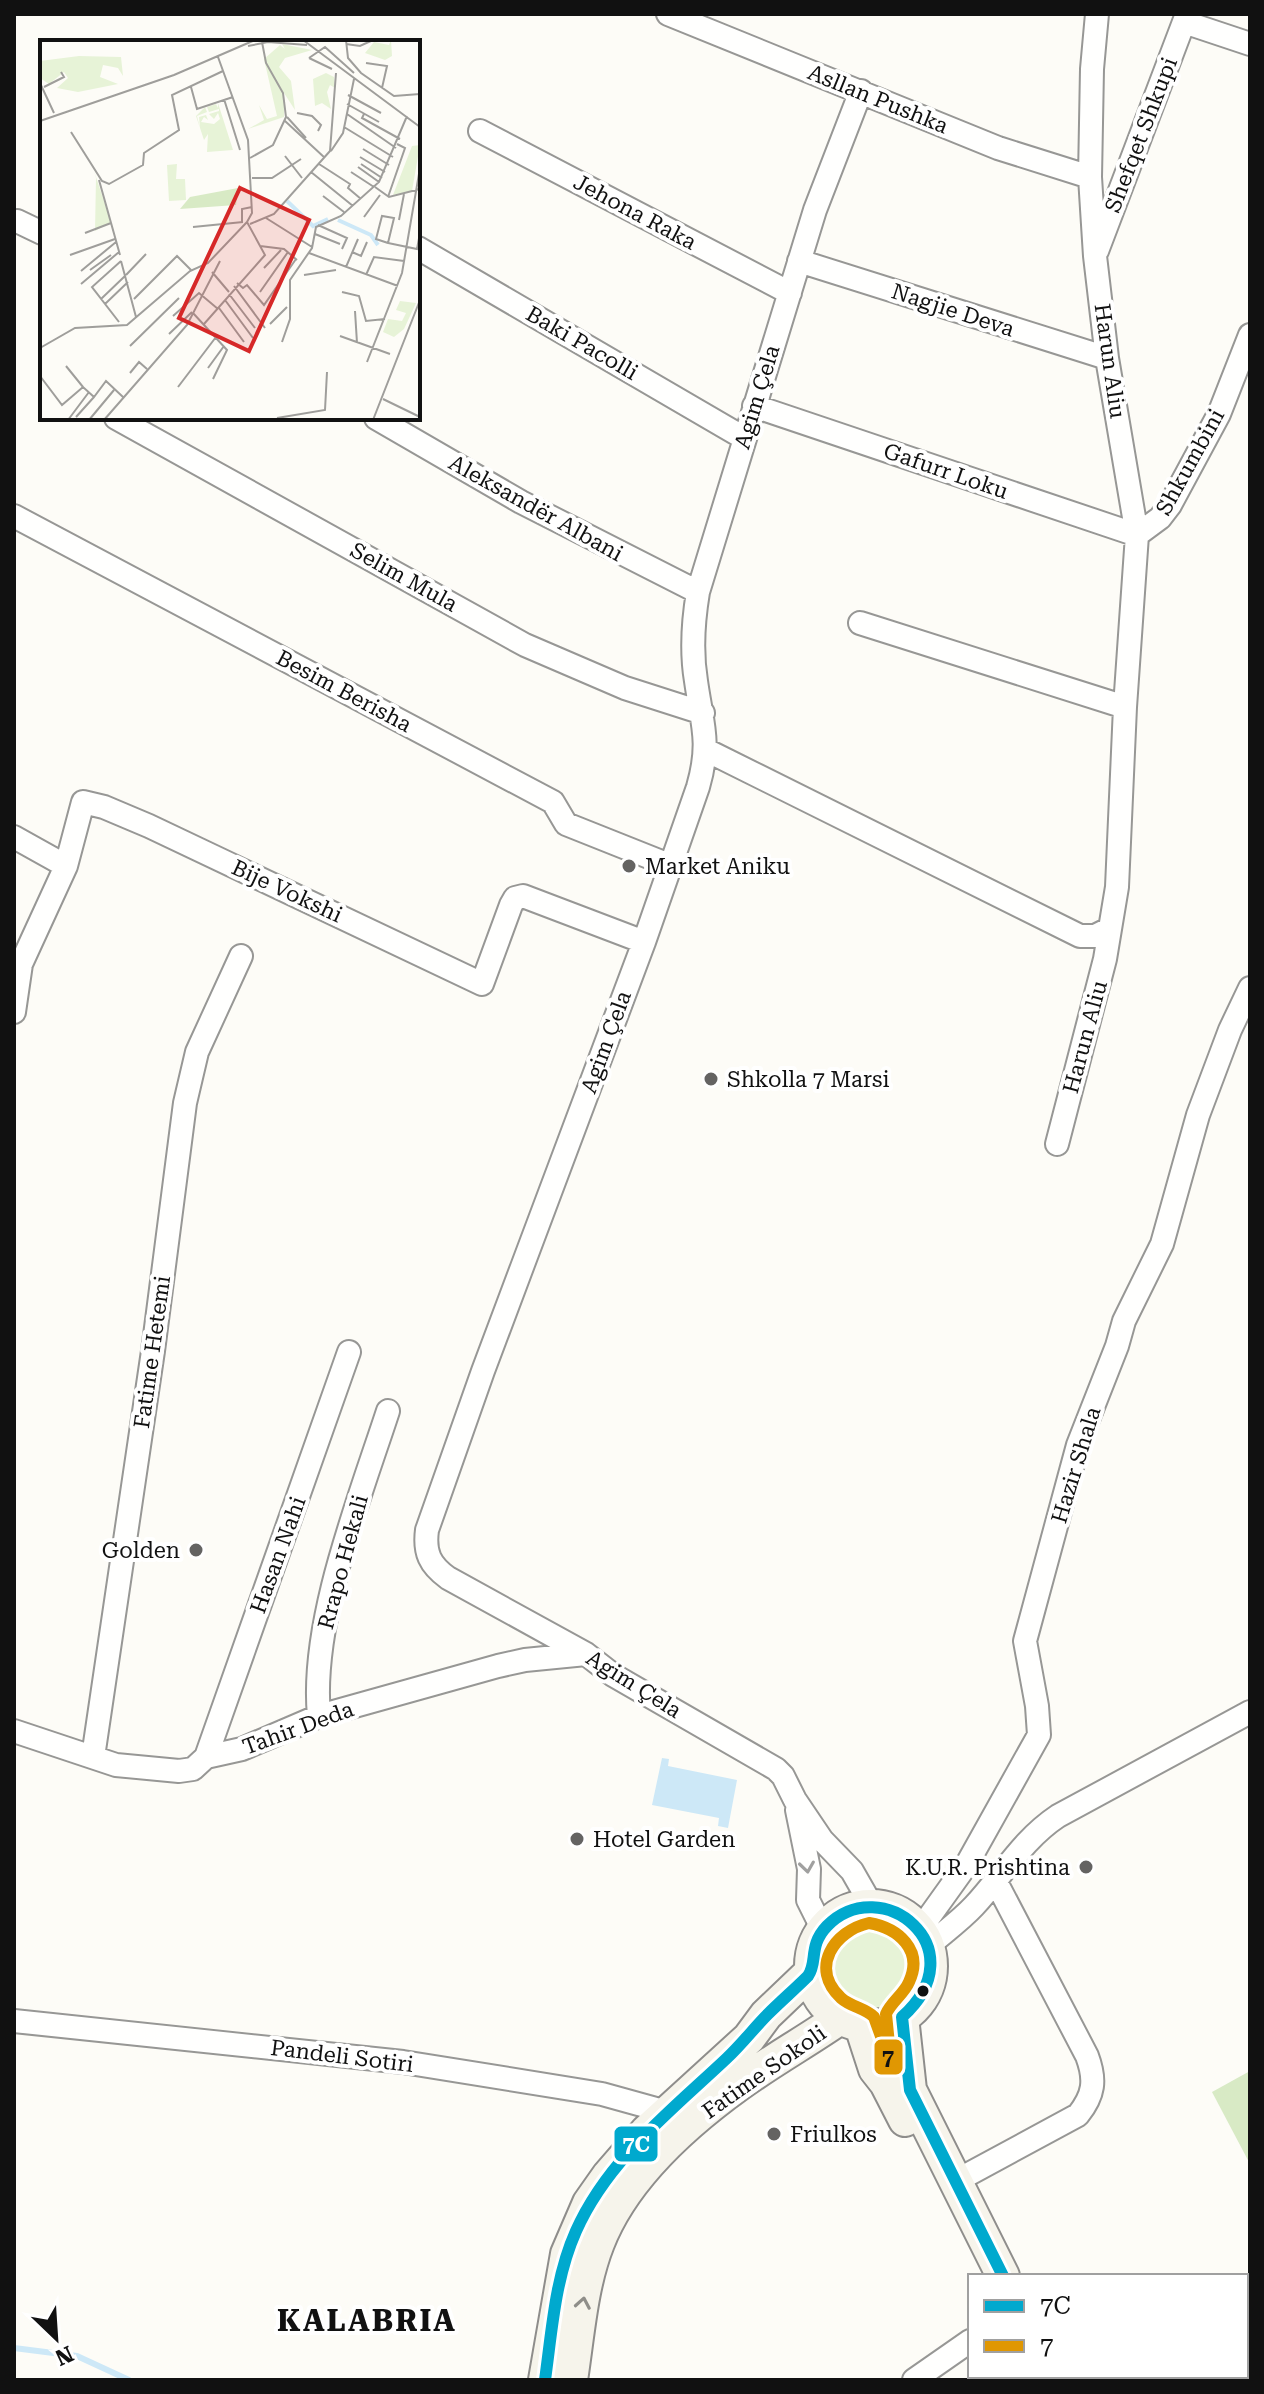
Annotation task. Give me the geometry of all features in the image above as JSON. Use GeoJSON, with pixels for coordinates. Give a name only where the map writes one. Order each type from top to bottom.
{"type":"FeatureCollection","features":[{"type":"Feature","properties":{"kind":"street","name":"Asllan Pushka"},"geometry":{"type":"LineString","coordinates":[[668,14],[998,148],[1090,177]]}},
{"type":"Feature","properties":{"kind":"street","name":"Harun Aliu"},"geometry":{"type":"LineString","coordinates":[[1057,1144],[1105,959],[1117,887],[1137,535],[1107,358],[1095,256],[1090,177],[1092,69],[1097,14]]}},
{"type":"Feature","properties":{"kind":"street"},"geometry":{"type":"LineString","coordinates":[[1186,18],[1250,44]]}},
{"type":"Feature","properties":{"kind":"street","name":"Shefqet Shkupi"},"geometry":{"type":"LineString","coordinates":[[1095,256],[1186,18]]}},
{"type":"Feature","properties":{"kind":"street","name":"Agim Çela"},"geometry":{"type":"LineString","coordinates":[[861,91],[824,185],[799,261],[698,592],[693,649],[706,750],[698,787],[644,942],[483,1371],[427,1530],[425,1544],[428,1558],[436,1570],[448,1578],[586,1654],[613,1675],[772,1766],[783,1776],[822,1840],[852,1871],[872,1906]]}},
{"type":"Feature","properties":{"kind":"street","name":"Jehona Raka"},"geometry":{"type":"LineString","coordinates":[[480,131],[790,293]]}},
{"type":"Feature","properties":{"kind":"street"},"geometry":{"type":"LineString","coordinates":[[17,221],[40,232]]}},
{"type":"Feature","properties":{"kind":"street","name":"Baki Pacolli"},"geometry":{"type":"LineString","coordinates":[[420,249],[744,438]]}},
{"type":"Feature","properties":{"kind":"street","name":"Nagjie Deva"},"geometry":{"type":"LineString","coordinates":[[799,261],[1107,358]]}},
{"type":"Feature","properties":{"kind":"street","name":"Shkumbini"},"geometry":{"type":"LineString","coordinates":[[1137,535],[1160,518],[1177,493],[1219,414],[1250,335]]}},
{"type":"Feature","properties":{"kind":"street","name":"Gafurr Loku"},"geometry":{"type":"LineString","coordinates":[[754,406],[1137,535]]}},
{"type":"Feature","properties":{"kind":"street","name":"Selim Mula"},"geometry":{"type":"LineString","coordinates":[[120,420],[525,645],[625,688],[703,713]]}},
{"type":"Feature","properties":{"kind":"street","name":"Aleksandër Albani"},"geometry":{"type":"LineString","coordinates":[[379,420],[521,502],[698,592]]}},
{"type":"Feature","properties":{"kind":"street","name":"Besim Berisha"},"geometry":{"type":"LineString","coordinates":[[14,516],[553,802],[566,824],[669,865]]}},
{"type":"Feature","properties":{"kind":"street"},"geometry":{"type":"LineString","coordinates":[[860,623],[1125,707]]}},
{"type":"Feature","properties":{"kind":"street"},"geometry":{"type":"LineString","coordinates":[[706,750],[1080,936],[1095,936],[1109,929]]}},
{"type":"Feature","properties":{"kind":"street","name":"Bije Vokshi"},"geometry":{"type":"LineString","coordinates":[[14,1012],[21,964],[66,866],[83,802],[104,807],[149,826],[482,984],[515,898],[523,896],[644,942]]}},
{"type":"Feature","properties":{"kind":"street"},"geometry":{"type":"LineString","coordinates":[[14,837],[66,866]]}},
{"type":"Feature","properties":{"kind":"street","name":"Fatime Hetemi"},"geometry":{"type":"LineString","coordinates":[[93,1757],[153,1351],[185,1103],[197,1052],[241,956]]}},
{"type":"Feature","properties":{"kind":"street","name":"Hazir Shala"},"geometry":{"type":"LineString","coordinates":[[923,1939],[1039,1735],[1025,1641],[1078,1445],[1124,1321],[1162,1244],[1198,1115],[1230,1030],[1250,988]]}},
{"type":"Feature","properties":{"kind":"street","name":"Hasan Nahi"},"geometry":{"type":"LineString","coordinates":[[206,1757],[349,1352]]}},
{"type":"Feature","properties":{"kind":"street","name":"Rrapo Hekali"},"geometry":{"type":"LineString","coordinates":[[319,1716],[318,1664],[333,1593],[349,1530],[388,1411]]}},
{"type":"Feature","properties":{"kind":"street","name":"Tahir Deda"},"geometry":{"type":"LineString","coordinates":[[14,1731],[116,1765],[179,1771],[193,1769],[206,1757],[242,1749],[319,1716],[498,1666],[586,1654]]}},
{"type":"Feature","properties":{"kind":"street"},"geometry":{"type":"LineString","coordinates":[[923,1939],[973,1907],[1025,1842],[1058,1816],[1250,1712]]}},
{"type":"Feature","properties":{"kind":"street","name":"Agim Çela"},"geometry":{"type":"LineString","coordinates":[[795,1800],[809,1869],[808,1900],[823,1930]]}},
{"type":"Feature","properties":{"kind":"street"},"geometry":{"type":"LineString","coordinates":[[956,2181],[1078,2115],[1094,2088],[1093,2071],[1087,2056],[995,1880]]}},
{"type":"Feature","properties":{"kind":"street"},"geometry":{"type":"LineString","coordinates":[[850,2022],[881,2024],[902,2017],[914,2007],[928,1985],[931,1968],[923,1939],[898,1912],[872,1906],[841,1915],[823,1930],[813,1950],[811,1972],[819,1997],[850,2022],[894,2098],[982,2274]]}},
{"type":"Feature","properties":{"kind":"street","name":"Fatime Sokoli"},"geometry":{"type":"LineString","coordinates":[[545,2380],[560,2283],[575,2231],[589,2203],[608,2176],[667,2112],[749,2038],[776,2004],[811,1972]]}},
{"type":"Feature","properties":{"kind":"street"},"geometry":{"type":"LineString","coordinates":[[902,2017],[910,2090],[1002,2274]]}},
{"type":"Feature","properties":{"kind":"street","name":"Pandeli Sotiri"},"geometry":{"type":"LineString","coordinates":[[14,2021],[403,2062],[602,2094],[667,2112]]}},
{"type":"Feature","properties":{"kind":"street","name":"Fatime Sokoli"},"geometry":{"type":"LineString","coordinates":[[571,2380],[595,2252],[612,2215],[631,2187],[650,2164],[740,2083],[850,2022]]}},
{"type":"Feature","properties":{"kind":"street"},"geometry":{"type":"LineString","coordinates":[[914,2380],[968,2342]]}},
{"type":"Feature","properties":{"kind":"green space"},"geometry":{"type":"Polygon","coordinates":[[[871,1920],[889,1924],[904,1934],[914,1949],[918,1967],[914,1985],[904,2000],[889,2010],[871,2014],[853,2010],[838,2000],[828,1985],[824,1967],[828,1949],[838,1934],[853,1924],[871,1920]]]}},
{"type":"Feature","properties":{"kind":"green space"},"geometry":{"type":"Polygon","coordinates":[[[1250,2071],[1250,2164],[1212,2092],[1250,2071]]]}},
{"type":"Feature","properties":{"kind":"water"},"geometry":{"type":"Polygon","coordinates":[[[662,1758],[669,1759],[668,1766],[737,1780],[728,1828],[718,1826],[719,1818],[652,1805],[662,1758]]]}},
{"type":"Feature","properties":{"kind":"waterway"},"geometry":{"type":"LineString","coordinates":[[14,2348],[77,2356],[129,2380]]}},
{"type":"Feature","properties":{"kind":"transit line","name":"7C"},"geometry":{"type":"LineString","coordinates":[[545,2380],[563,2267],[589,2205],[642,2137],[808,1976],[821,1933],[849,1911],[872,1907],[895,1912],[914,1925],[926,1943],[930,1966],[923,1991],[902,2017],[910,2090],[1002,2274]]}},
{"type":"Feature","properties":{"kind":"transit line","name":"7"},"geometry":{"type":"LineString","coordinates":[[869,1923],[898,1935],[906,1942],[913,1960],[909,1982],[886,2014],[891,2064],[874,2017],[841,1998],[827,1975],[827,1963],[836,1942],[856,1927],[869,1923]]}},
{"type":"Feature","properties":{"kind":"place","name":"Market Aniku"},"geometry":{"type":"Point","coordinates":[629,866]}},
{"type":"Feature","properties":{"kind":"place","name":"Shkolla 7 Marsi"},"geometry":{"type":"Point","coordinates":[711,1079]}},
{"type":"Feature","properties":{"kind":"place","name":"Golden"},"geometry":{"type":"Point","coordinates":[196,1550]}},
{"type":"Feature","properties":{"kind":"place","name":"Hotel Garden"},"geometry":{"type":"Point","coordinates":[577,1839]}},
{"type":"Feature","properties":{"kind":"place","name":"K.U.R. Prishtina"},"geometry":{"type":"Point","coordinates":[1086,1867]}},
{"type":"Feature","properties":{"kind":"place","name":"Friulkos"},"geometry":{"type":"Point","coordinates":[774,2134]}},
{"type":"Feature","properties":{"kind":"district","name":"KALABRIA"},"geometry":{"type":"Point","coordinates":[367,2320]}}]}
